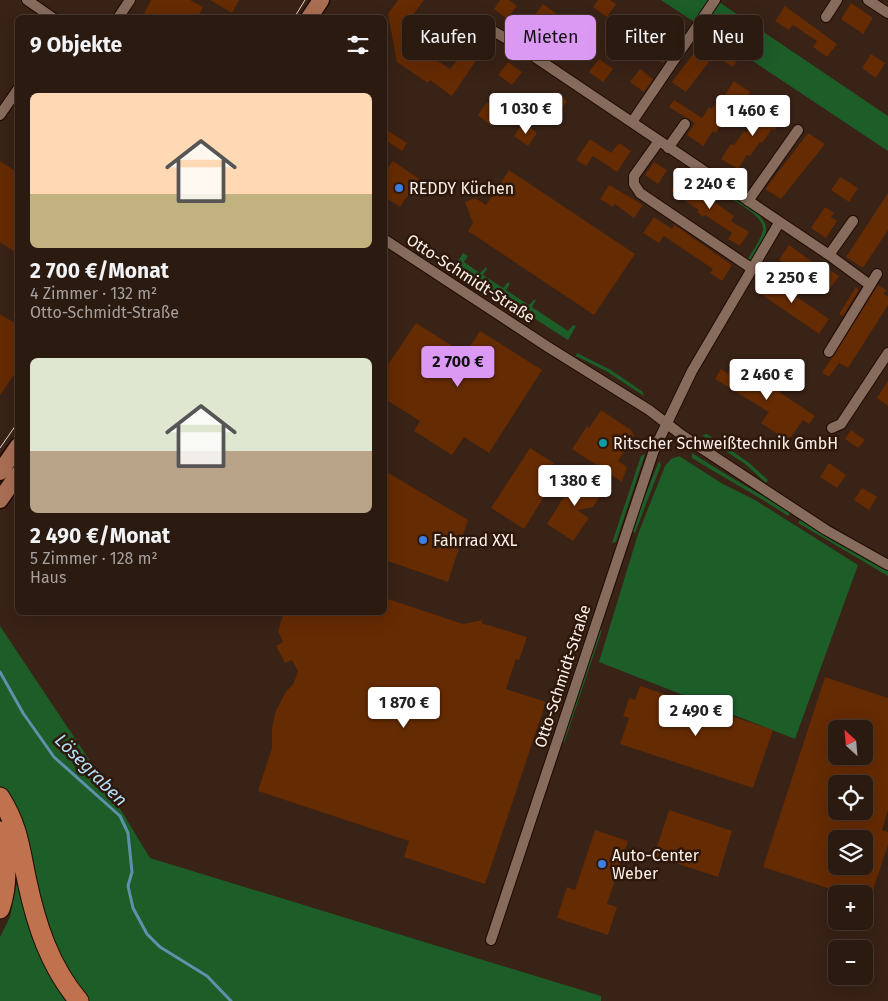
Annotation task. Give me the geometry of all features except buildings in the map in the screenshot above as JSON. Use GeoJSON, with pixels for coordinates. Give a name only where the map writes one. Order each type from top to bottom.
{"type":"FeatureCollection","features":[{"type":"Feature","properties":{"kind":"highway"},"geometry":{"type":"LineString","coordinates":[[0,798],[13,821],[23,849],[29,889],[48,954],[78,1001]]}},
{"type":"Feature","properties":{"kind":"highway"},"geometry":{"type":"LineString","coordinates":[[0,831],[6,863],[4,897],[0,909]]}},
{"type":"Feature","properties":{"kind":"main road"},"geometry":{"type":"LineString","coordinates":[[311,15],[321,0]]}},
{"type":"Feature","properties":{"kind":"main road"},"geometry":{"type":"LineString","coordinates":[[0,472],[15,450]]}},
{"type":"Feature","properties":{"kind":"main road"},"geometry":{"type":"LineString","coordinates":[[0,500],[15,478]]}},
{"type":"Feature","properties":{"kind":"street"},"geometry":{"type":"LineString","coordinates":[[27,0],[49,15]]}},
{"type":"Feature","properties":{"kind":"street"},"geometry":{"type":"LineString","coordinates":[[120,15],[130,0]]}},
{"type":"Feature","properties":{"kind":"street"},"geometry":{"type":"LineString","coordinates":[[632,122],[715,0]]}},
{"type":"Feature","properties":{"kind":"street"},"geometry":{"type":"LineString","coordinates":[[826,17],[837,0]]}},
{"type":"Feature","properties":{"kind":"street"},"geometry":{"type":"LineString","coordinates":[[868,0],[888,13]]}},
{"type":"Feature","properties":{"kind":"street"},"geometry":{"type":"LineString","coordinates":[[495,32],[632,122],[779,223],[830,255],[870,284]]}},
{"type":"Feature","properties":{"kind":"street"},"geometry":{"type":"LineString","coordinates":[[0,115],[15,93]]}},
{"type":"Feature","properties":{"kind":"street"},"geometry":{"type":"LineString","coordinates":[[668,148],[685,124]]}},
{"type":"Feature","properties":{"kind":"street"},"geometry":{"type":"LineString","coordinates":[[748,201],[798,130]]}},
{"type":"Feature","properties":{"kind":"street"},"geometry":{"type":"LineString","coordinates":[[659,141],[634,176],[637,189],[640,193],[751,268]]}},
{"type":"Feature","properties":{"kind":"street"},"geometry":{"type":"LineString","coordinates":[[830,255],[853,221]]}},
{"type":"Feature","properties":{"kind":"street"},"geometry":{"type":"LineString","coordinates":[[666,423],[692,371],[779,223]]}},
{"type":"Feature","properties":{"kind":"street","name":"Otto-Schmidt-Straße"},"geometry":{"type":"LineString","coordinates":[[387,241],[524,331],[644,406],[666,423],[826,530],[888,566]]}},
{"type":"Feature","properties":{"kind":"street"},"geometry":{"type":"LineString","coordinates":[[829,352],[877,274]]}},
{"type":"Feature","properties":{"kind":"street"},"geometry":{"type":"LineString","coordinates":[[832,428],[841,424],[888,353]]}},
{"type":"Feature","properties":{"kind":"street","name":"Otto-Schmidt-Straße"},"geometry":{"type":"LineString","coordinates":[[492,940],[587,646],[654,450],[666,423]]}},
{"type":"Feature","properties":{"kind":"green space"},"geometry":{"type":"Polygon","coordinates":[[[661,0],[716,0],[738,15],[694,15],[694,22],[661,0]]]}},
{"type":"Feature","properties":{"kind":"green space"},"geometry":{"type":"Polygon","coordinates":[[[763,32],[888,116],[888,151],[751,60],[763,60],[763,32]]]}},
{"type":"Feature","properties":{"kind":"green space"},"geometry":{"type":"Polygon","coordinates":[[[725,192],[753,210],[764,222],[766,228],[765,236],[751,260],[748,259],[760,238],[763,230],[762,225],[754,214],[723,194],[725,192]]]}},
{"type":"Feature","properties":{"kind":"green space"},"geometry":{"type":"Polygon","coordinates":[[[463,253],[468,256],[464,262],[480,273],[486,267],[487,269],[483,275],[503,288],[508,282],[510,284],[506,290],[529,305],[535,299],[532,307],[568,331],[573,325],[576,326],[568,340],[454,267],[463,253]]]}},
{"type":"Feature","properties":{"kind":"green space"},"geometry":{"type":"Polygon","coordinates":[[[577,353],[611,370],[643,392],[644,396],[606,371],[576,356],[577,353]]]}},
{"type":"Feature","properties":{"kind":"green space"},"geometry":{"type":"Polygon","coordinates":[[[707,434],[748,462],[768,480],[766,483],[745,464],[702,435],[707,434]]]}},
{"type":"Feature","properties":{"kind":"green space"},"geometry":{"type":"Polygon","coordinates":[[[692,453],[790,513],[788,516],[692,458],[692,453]]]}},
{"type":"Feature","properties":{"kind":"green space"},"geometry":{"type":"Polygon","coordinates":[[[645,454],[616,542],[612,543],[641,456],[645,454]]]}},
{"type":"Feature","properties":{"kind":"green space"},"geometry":{"type":"Polygon","coordinates":[[[679,456],[723,484],[755,500],[858,565],[795,739],[599,662],[638,534],[665,466],[671,459],[679,456]]]}},
{"type":"Feature","properties":{"kind":"green space"},"geometry":{"type":"Polygon","coordinates":[[[659,461],[661,465],[635,533],[631,531],[659,461]]]}},
{"type":"Feature","properties":{"kind":"green space"},"geometry":{"type":"Polygon","coordinates":[[[800,520],[888,571],[888,576],[798,523],[800,520]]]}},
{"type":"Feature","properties":{"kind":"green space"},"geometry":{"type":"Polygon","coordinates":[[[0,626],[102,779],[150,858],[601,996],[601,1001],[88,1001],[52,946],[18,817],[0,786],[0,626]]]}},
{"type":"Feature","properties":{"kind":"green space"},"geometry":{"type":"Polygon","coordinates":[[[598,630],[602,630],[564,743],[562,740],[598,630]]]}},
{"type":"Feature","properties":{"kind":"green space"},"geometry":{"type":"Polygon","coordinates":[[[18,878],[68,1001],[0,1001],[0,937],[10,917],[18,878]]]}},
{"type":"Feature","properties":{"kind":"waterway","name":"Lösegraben"},"geometry":{"type":"LineString","coordinates":[[0,672],[23,713],[54,757],[120,816],[128,833],[132,872],[128,886],[133,908],[147,934],[160,947],[207,976],[231,1001]]}},
{"type":"Feature","properties":{"kind":"tram line"},"geometry":{"type":"LineString","coordinates":[[296,15],[305,0]]}},
{"type":"Feature","properties":{"kind":"tram line"},"geometry":{"type":"LineString","coordinates":[[0,448],[15,426]]}},
{"type":"Feature","properties":{"kind":"place","name":"REDDY Küchen"},"geometry":{"type":"Point","coordinates":[399,188]}},
{"type":"Feature","properties":{"kind":"place","name":"Ritscher Schweißtechnik GmbH"},"geometry":{"type":"Point","coordinates":[603,443]}},
{"type":"Feature","properties":{"kind":"place","name":"Fahrrad XXL"},"geometry":{"type":"Point","coordinates":[423,540]}},
{"type":"Feature","properties":{"kind":"place","name":"Auto-Center Weber"},"geometry":{"type":"Point","coordinates":[602,864]}}]}
